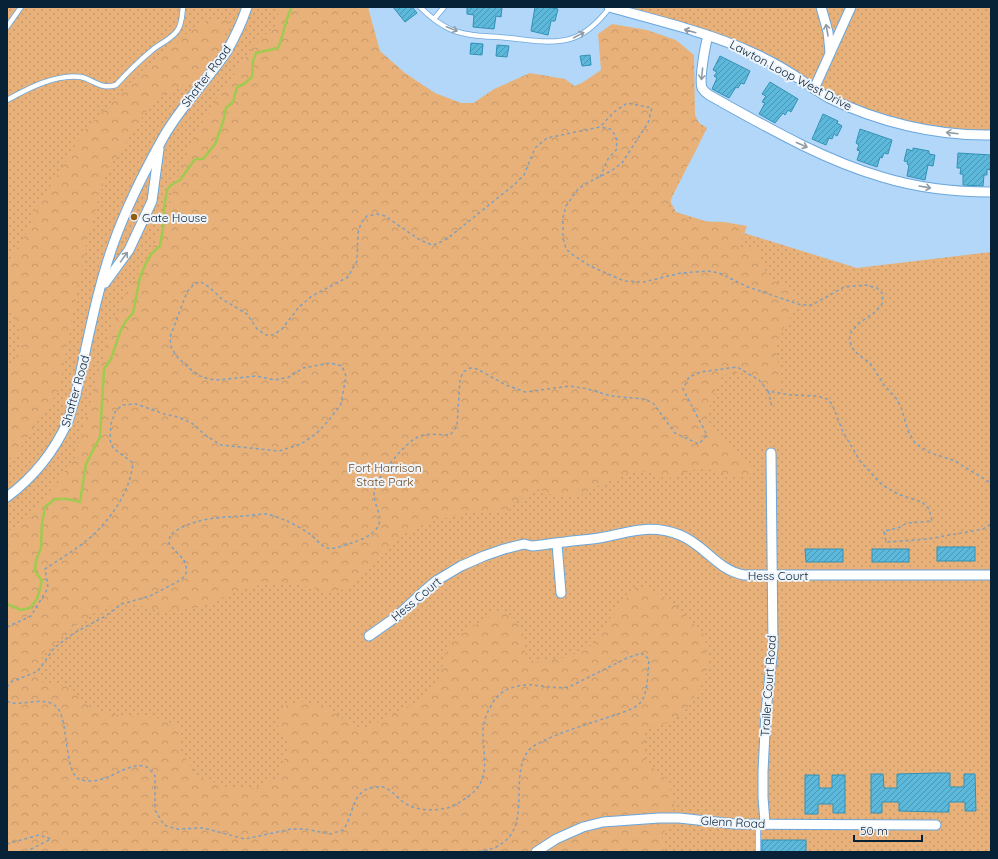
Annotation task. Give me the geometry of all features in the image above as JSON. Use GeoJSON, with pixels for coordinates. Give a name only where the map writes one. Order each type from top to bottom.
{"type":"FeatureCollection","features":[{"type":"Feature","properties":{"kind":"street","name":"Shafter Road"},"geometry":{"type":"LineString","coordinates":[[7,497],[28,480],[39,468],[50,455],[63,433],[71,414],[101,289],[122,220],[140,181],[176,115],[226,52],[237,33],[247,7]]}},
{"type":"Feature","properties":{"kind":"street","name":"Lawton Loop West Drive"},"geometry":{"type":"LineString","coordinates":[[609,7],[729,42],[784,70],[830,98],[850,107],[897,123],[945,132],[991,135]]}},
{"type":"Feature","properties":{"kind":"street"},"geometry":{"type":"LineString","coordinates":[[821,7],[828,32],[830,54]]}},
{"type":"Feature","properties":{"kind":"street"},"geometry":{"type":"LineString","coordinates":[[814,89],[851,7]]}},
{"type":"Feature","properties":{"kind":"street"},"geometry":{"type":"LineString","coordinates":[[708,36],[704,54],[701,82],[703,90],[709,95],[775,132],[853,167],[894,180],[941,189],[991,192]]}},
{"type":"Feature","properties":{"kind":"street","name":"Shafter Road"},"geometry":{"type":"LineString","coordinates":[[101,289],[129,250],[152,201],[160,143]]}},
{"type":"Feature","properties":{"kind":"street","name":"Trailer Court Road"},"geometry":{"type":"LineString","coordinates":[[762,823],[762,772],[766,711],[772,658],[771,453]]}},
{"type":"Feature","properties":{"kind":"street","name":"Hess Court"},"geometry":{"type":"LineString","coordinates":[[369,636],[396,617],[436,582],[472,560],[524,544],[532,546],[557,544],[600,538],[633,530],[663,530],[680,535],[692,540],[718,563],[731,571],[748,575],[991,575]]}},
{"type":"Feature","properties":{"kind":"street"},"geometry":{"type":"LineString","coordinates":[[557,544],[561,593]]}},
{"type":"Feature","properties":{"kind":"street","name":"Glenn Road"},"geometry":{"type":"LineString","coordinates":[[536,852],[552,841],[571,831],[603,822],[672,818],[722,823],[936,826]]}},
{"type":"Feature","properties":{"kind":"lane"},"geometry":{"type":"LineString","coordinates":[[7,27],[21,7]]}},
{"type":"Feature","properties":{"kind":"lane"},"geometry":{"type":"LineString","coordinates":[[7,100],[24,90],[67,77],[80,77],[102,86],[109,87],[116,85],[150,52],[172,37],[178,30],[182,18],[183,7]]}},
{"type":"Feature","properties":{"kind":"lane"},"geometry":{"type":"LineString","coordinates":[[420,7],[434,19],[450,29],[468,34],[557,41],[573,38],[586,31],[602,17],[609,7]]}},
{"type":"Feature","properties":{"kind":"lane"},"geometry":{"type":"LineString","coordinates":[[434,19],[444,7]]}},
{"type":"Feature","properties":{"kind":"lane"},"geometry":{"type":"LineString","coordinates":[[758,852],[762,823]]}},
{"type":"Feature","properties":{"kind":"path"},"geometry":{"type":"LineString","coordinates":[[600,127],[614,112],[627,103],[652,108],[648,123],[622,163],[612,171],[578,189],[566,206],[563,218],[563,237],[566,249],[572,255],[590,266],[624,281],[644,282],[681,273],[708,271],[719,273],[748,287],[801,305],[812,305],[844,287],[866,285],[877,288],[883,294],[882,304],[875,312],[858,324],[851,332],[849,340],[854,351],[870,363],[884,384],[896,398],[901,407],[908,431],[915,443],[930,453],[953,460],[991,483]]}},
{"type":"Feature","properties":{"kind":"path"},"geometry":{"type":"LineString","coordinates":[[7,628],[31,616],[48,588],[45,569],[93,536],[116,510],[132,477],[133,463],[113,448],[110,440],[111,424],[115,412],[122,405],[136,404],[164,414],[178,417],[193,424],[205,435],[221,445],[279,451],[301,444],[317,433],[341,404],[346,376],[342,366],[330,363],[303,368],[289,377],[275,380],[256,376],[218,380],[209,379],[197,374],[177,358],[170,347],[170,337],[187,292],[195,283],[201,282],[209,287],[222,299],[247,314],[257,329],[266,335],[273,335],[282,329],[299,307],[312,296],[348,277],[357,261],[358,233],[361,223],[367,216],[377,214],[386,216],[420,240],[437,244],[448,238],[515,184],[524,175],[535,148],[547,138],[600,127],[610,129],[616,136],[617,148],[608,159],[600,177]]}},
{"type":"Feature","properties":{"kind":"path"},"geometry":{"type":"LineString","coordinates":[[7,687],[11,682],[38,671],[54,648],[74,634],[104,617],[122,604],[150,596],[177,582],[184,576],[187,570],[184,560],[169,544],[170,536],[178,529],[211,518],[266,514],[287,521],[310,534],[320,544],[328,549],[337,548],[368,536],[379,524],[379,513],[374,497],[374,487],[386,469],[404,447],[413,439],[421,435],[450,435],[457,426],[460,380],[463,372],[470,368],[477,368],[506,385],[525,392],[570,386],[588,389],[611,396],[644,399],[653,403],[675,433],[699,444],[707,435],[683,389],[689,377],[701,372],[737,368],[759,380],[768,390],[772,407]]}},
{"type":"Feature","properties":{"kind":"path"},"geometry":{"type":"LineString","coordinates":[[768,390],[790,395],[817,396],[826,399],[832,404],[843,432],[860,461],[882,485],[900,495],[922,502],[929,508],[932,521],[907,523],[898,528],[884,531],[886,542],[928,539],[983,529],[991,524]]}},
{"type":"Feature","properties":{"kind":"path"},"geometry":{"type":"LineString","coordinates":[[7,701],[11,704],[33,701],[49,702],[59,710],[64,727],[72,772],[78,779],[93,782],[103,780],[128,768],[140,766],[148,768],[155,776],[156,810],[164,825],[176,830],[203,828],[245,839],[291,829],[305,829],[330,834],[344,830],[349,822],[353,805],[362,792],[370,788],[381,786],[389,790],[408,805],[418,808],[437,810],[454,806],[474,792],[481,782],[485,766],[484,725],[487,712],[495,698],[505,690],[518,686],[534,685],[559,689],[569,688],[626,658],[641,653],[649,659],[644,695],[640,704],[627,711],[558,735],[535,745],[528,751],[521,768],[517,821],[514,832],[507,840],[495,848],[475,852]]}},
{"type":"Feature","properties":{"kind":"path"},"geometry":{"type":"LineString","coordinates":[[7,844],[39,835],[51,839],[31,849],[29,852]]}},
{"type":"Feature","properties":{"kind":"green space","name":"Fort Harrison State Park"},"geometry":{"type":"Polygon","coordinates":[[[7,7],[353,7],[391,77],[455,103],[534,103],[615,69],[707,128],[670,201],[676,212],[857,268],[991,252],[991,852],[7,852],[7,7]]]}},
{"type":"Feature","properties":{"kind":"green space"},"geometry":{"type":"Polygon","coordinates":[[[279,7],[368,7],[380,51],[405,73],[435,93],[469,106],[494,89],[530,73],[565,79],[576,87],[601,70],[598,34],[612,24],[647,30],[676,40],[694,55],[695,115],[704,133],[674,189],[669,207],[689,221],[724,222],[747,226],[739,248],[758,249],[768,278],[795,292],[795,310],[782,331],[776,351],[781,378],[778,390],[762,389],[743,372],[723,375],[713,396],[704,423],[744,457],[756,470],[750,478],[728,476],[702,467],[666,479],[647,471],[626,474],[593,488],[577,497],[556,497],[539,489],[519,500],[508,511],[477,511],[428,522],[401,536],[377,562],[349,588],[330,592],[288,582],[253,586],[196,608],[159,611],[125,601],[99,610],[75,626],[44,652],[36,673],[44,685],[67,686],[87,705],[102,713],[164,719],[181,729],[181,752],[197,776],[232,789],[255,788],[278,778],[290,743],[278,726],[280,708],[299,701],[326,707],[349,723],[364,729],[423,699],[438,681],[450,641],[501,609],[515,619],[523,636],[526,658],[536,662],[568,657],[594,644],[611,617],[637,586],[660,594],[679,608],[705,636],[708,664],[704,681],[683,714],[663,724],[645,729],[645,762],[667,779],[675,806],[662,838],[665,852],[7,852],[7,532],[30,518],[75,457],[113,322],[126,294],[149,256],[166,218],[177,177],[196,132],[255,44],[276,25],[279,7]]]}},
{"type":"Feature","properties":{"kind":"green space"},"geometry":{"type":"Polygon","coordinates":[[[609,7],[991,7],[991,135],[963,134],[861,111],[752,53],[609,7]]]}},
{"type":"Feature","properties":{"kind":"green space"},"geometry":{"type":"Polygon","coordinates":[[[231,18],[208,76],[155,98],[106,173],[87,240],[59,390],[16,454],[7,460],[7,374],[17,354],[21,339],[21,328],[7,308],[7,264],[31,226],[37,207],[68,158],[81,134],[143,70],[193,29],[206,22],[231,18]]]}},
{"type":"Feature","properties":{"kind":"building"},"geometry":{"type":"Polygon","coordinates":[[[393,7],[412,7],[417,13],[405,22],[393,7]]]}},
{"type":"Feature","properties":{"kind":"building"},"geometry":{"type":"Polygon","coordinates":[[[467,7],[502,7],[501,17],[496,16],[494,29],[473,27],[474,15],[467,14],[467,7]]]}},
{"type":"Feature","properties":{"kind":"building"},"geometry":{"type":"Polygon","coordinates":[[[535,7],[558,9],[555,21],[551,21],[548,35],[531,31],[535,7]]]}},
{"type":"Feature","properties":{"kind":"building"},"geometry":{"type":"Polygon","coordinates":[[[471,43],[483,44],[482,55],[470,54],[471,43]]]}},
{"type":"Feature","properties":{"kind":"building"},"geometry":{"type":"Polygon","coordinates":[[[497,45],[509,46],[507,57],[496,56],[497,45]]]}},
{"type":"Feature","properties":{"kind":"building"},"geometry":{"type":"Polygon","coordinates":[[[590,55],[591,65],[582,66],[580,56],[590,55]]]}},
{"type":"Feature","properties":{"kind":"building"},"geometry":{"type":"Polygon","coordinates":[[[720,56],[750,71],[744,84],[741,83],[738,88],[736,87],[729,98],[712,89],[717,78],[714,76],[717,72],[713,70],[720,56]]]}},
{"type":"Feature","properties":{"kind":"building"},"geometry":{"type":"Polygon","coordinates":[[[770,82],[798,99],[791,112],[788,110],[785,115],[783,113],[775,123],[759,114],[765,103],[762,102],[766,96],[762,94],[770,82]]]}},
{"type":"Feature","properties":{"kind":"building"},"geometry":{"type":"Polygon","coordinates":[[[823,114],[838,121],[837,123],[842,126],[837,136],[834,134],[832,139],[829,138],[826,145],[812,139],[823,114]]]}},
{"type":"Feature","properties":{"kind":"building"},"geometry":{"type":"Polygon","coordinates":[[[860,129],[892,140],[888,154],[884,153],[882,158],[880,157],[877,167],[857,160],[860,151],[857,150],[859,145],[856,143],[860,129]]]}},
{"type":"Feature","properties":{"kind":"building"},"geometry":{"type":"Polygon","coordinates":[[[913,148],[929,151],[929,154],[935,155],[933,166],[928,165],[925,180],[907,176],[909,165],[907,164],[908,162],[904,161],[907,149],[913,151],[913,148]]]}},
{"type":"Feature","properties":{"kind":"building"},"geometry":{"type":"Polygon","coordinates":[[[958,153],[991,155],[990,170],[987,169],[987,175],[984,175],[983,186],[963,185],[963,174],[960,174],[961,168],[957,168],[958,153]]]}},
{"type":"Feature","properties":{"kind":"building"},"geometry":{"type":"Polygon","coordinates":[[[937,547],[975,547],[975,561],[937,561],[937,547]]]}},
{"type":"Feature","properties":{"kind":"building"},"geometry":{"type":"Polygon","coordinates":[[[805,549],[843,549],[843,562],[806,562],[805,549]]]}},
{"type":"Feature","properties":{"kind":"building"},"geometry":{"type":"Polygon","coordinates":[[[872,549],[909,549],[909,562],[872,562],[872,549]]]}},
{"type":"Feature","properties":{"kind":"building"},"geometry":{"type":"Polygon","coordinates":[[[950,773],[950,787],[964,787],[964,774],[975,774],[976,811],[965,811],[965,802],[949,802],[949,812],[938,812],[899,811],[899,802],[882,802],[882,813],[871,813],[871,774],[883,774],[884,788],[897,788],[897,774],[950,773]]]}},
{"type":"Feature","properties":{"kind":"building"},"geometry":{"type":"Polygon","coordinates":[[[805,775],[819,775],[819,788],[832,788],[832,775],[845,775],[845,813],[833,813],[833,804],[818,804],[818,814],[805,814],[805,775]]]}},
{"type":"Feature","properties":{"kind":"building"},"geometry":{"type":"Polygon","coordinates":[[[762,840],[806,840],[806,852],[762,852],[762,840]]]}},
{"type":"Feature","properties":{"kind":"waterway"},"geometry":{"type":"LineString","coordinates":[[7,604],[21,610],[30,608],[37,599],[42,581],[35,571],[36,561],[41,547],[42,523],[45,507],[55,499],[68,499],[80,502],[86,464],[100,437],[104,369],[111,359],[125,322],[133,313],[140,277],[146,263],[152,253],[160,246],[167,190],[171,185],[180,180],[195,159],[203,159],[215,144],[223,122],[226,108],[233,102],[237,87],[244,84],[252,77],[253,61],[256,53],[278,48],[292,7]]}},
{"type":"Feature","properties":{"kind":"place","name":"Gate House"},"geometry":{"type":"Point","coordinates":[134,217]}}]}
